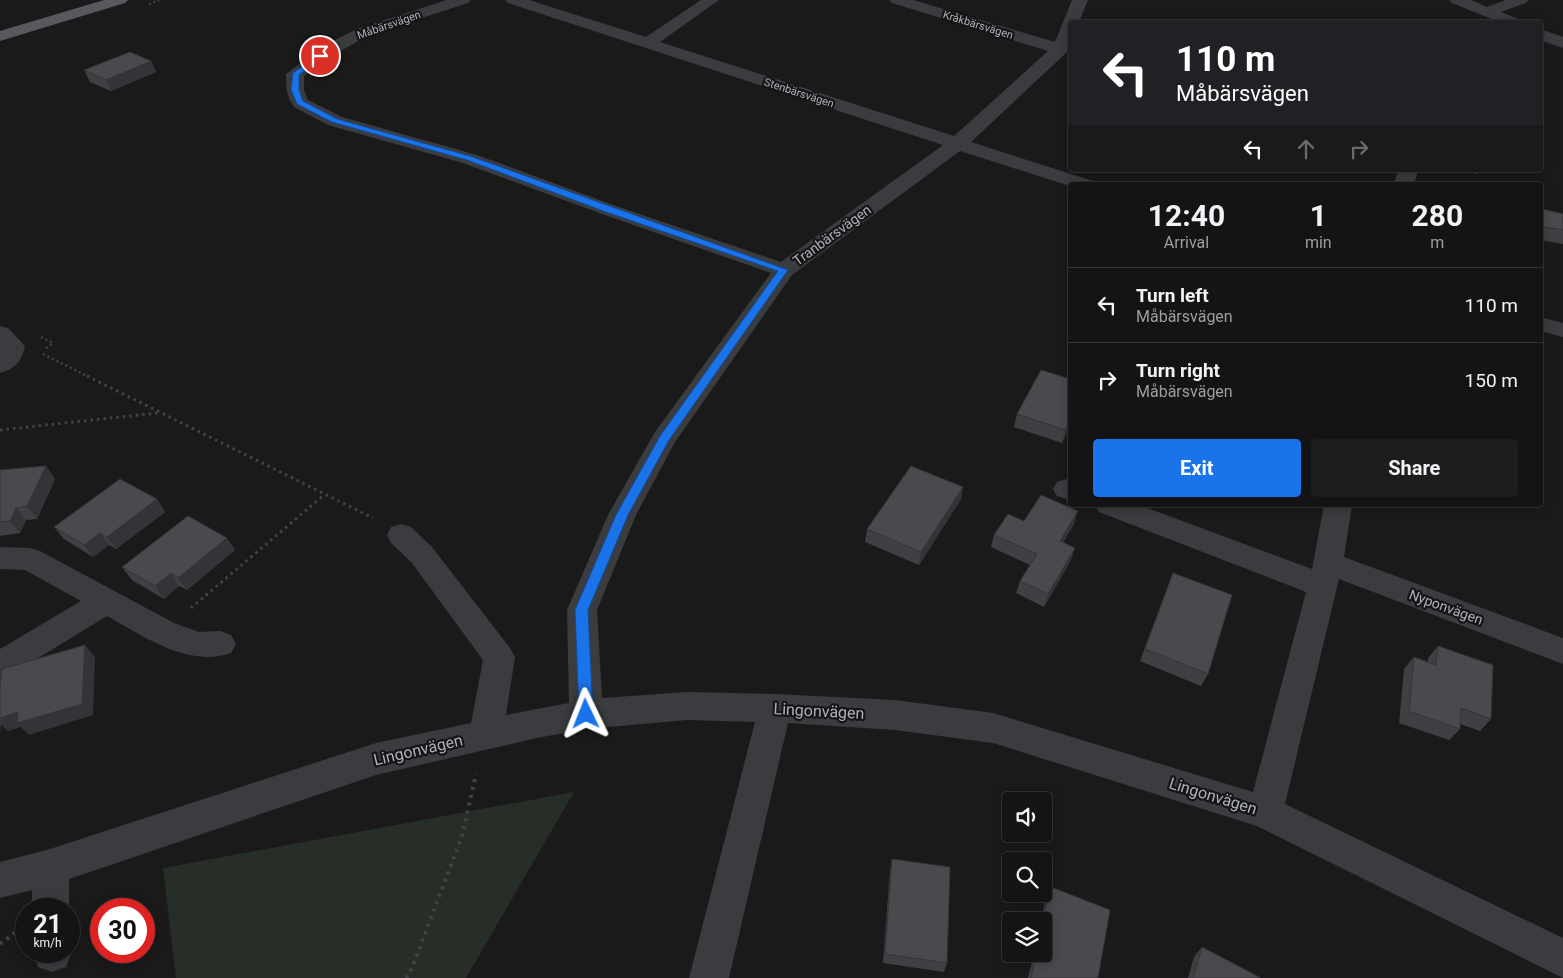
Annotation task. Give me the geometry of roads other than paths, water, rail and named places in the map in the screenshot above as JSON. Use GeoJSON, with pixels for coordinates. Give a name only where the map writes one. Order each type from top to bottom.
{"type":"FeatureCollection","features":[{"type":"Feature","properties":{"kind":"main road"},"geometry":{"type":"LineString","coordinates":[[0,36],[120,0]]}},
{"type":"Feature","properties":{"kind":"street","name":"Måbärsvägen"},"geometry":{"type":"LineString","coordinates":[[463,0],[363,32],[333,48],[295,74],[295,90],[300,103],[335,120],[470,159],[609,210],[784,270]]}},
{"type":"Feature","properties":{"kind":"street","name":"Stenbärsvägen"},"geometry":{"type":"LineString","coordinates":[[513,0],[1077,182]]}},
{"type":"Feature","properties":{"kind":"street"},"geometry":{"type":"LineString","coordinates":[[647,44],[711,0]]}},
{"type":"Feature","properties":{"kind":"street","name":"Kråkbärsvägen"},"geometry":{"type":"LineString","coordinates":[[897,0],[1060,49]]}},
{"type":"Feature","properties":{"kind":"street","name":"Tranbärsvägen"},"geometry":{"type":"LineString","coordinates":[[1071,20],[1080,0]]}},
{"type":"Feature","properties":{"kind":"street"},"geometry":{"type":"LineString","coordinates":[[1457,0],[1483,18],[1498,20]]}},
{"type":"Feature","properties":{"kind":"street"},"geometry":{"type":"LineString","coordinates":[[1483,18],[1521,0]]}},
{"type":"Feature","properties":{"kind":"street","name":"Tranbärsvägen"},"geometry":{"type":"LineString","coordinates":[[586,714],[582,610],[622,515],[664,438],[784,270],[957,144],[1060,49],[1068,28]]}},
{"type":"Feature","properties":{"kind":"street"},"geometry":{"type":"LineString","coordinates":[[1543,35],[1563,43]]}},
{"type":"Feature","properties":{"kind":"street"},"geometry":{"type":"LineString","coordinates":[[1543,325],[1563,330]]}},
{"type":"Feature","properties":{"kind":"street"},"geometry":{"type":"LineString","coordinates":[[0,333],[12,346],[11,356],[0,365]]}},
{"type":"Feature","properties":{"kind":"street","name":"Nyponvägen"},"geometry":{"type":"LineString","coordinates":[[1115,507],[1563,651]]}},
{"type":"Feature","properties":{"kind":"street"},"geometry":{"type":"LineString","coordinates":[[1265,812],[1326,574],[1338,507]]}},
{"type":"Feature","properties":{"kind":"street"},"geometry":{"type":"LineString","coordinates":[[400,535],[422,555],[499,657],[486,734]]}},
{"type":"Feature","properties":{"kind":"street"},"geometry":{"type":"LineString","coordinates":[[0,558],[30,559],[164,632],[198,645],[220,644]]}},
{"type":"Feature","properties":{"kind":"street"},"geometry":{"type":"LineString","coordinates":[[0,663],[6,662],[106,601]]}},
{"type":"Feature","properties":{"kind":"street","name":"Lingonvägen"},"geometry":{"type":"LineString","coordinates":[[0,880],[50,867],[376,758],[586,714],[687,706],[775,708],[895,715],[993,728],[1265,812],[1563,959]]}},
{"type":"Feature","properties":{"kind":"street"},"geometry":{"type":"LineString","coordinates":[[709,978],[775,708]]}},
{"type":"Feature","properties":{"kind":"street"},"geometry":{"type":"LineString","coordinates":[[50,867],[51,898]]}}]}
